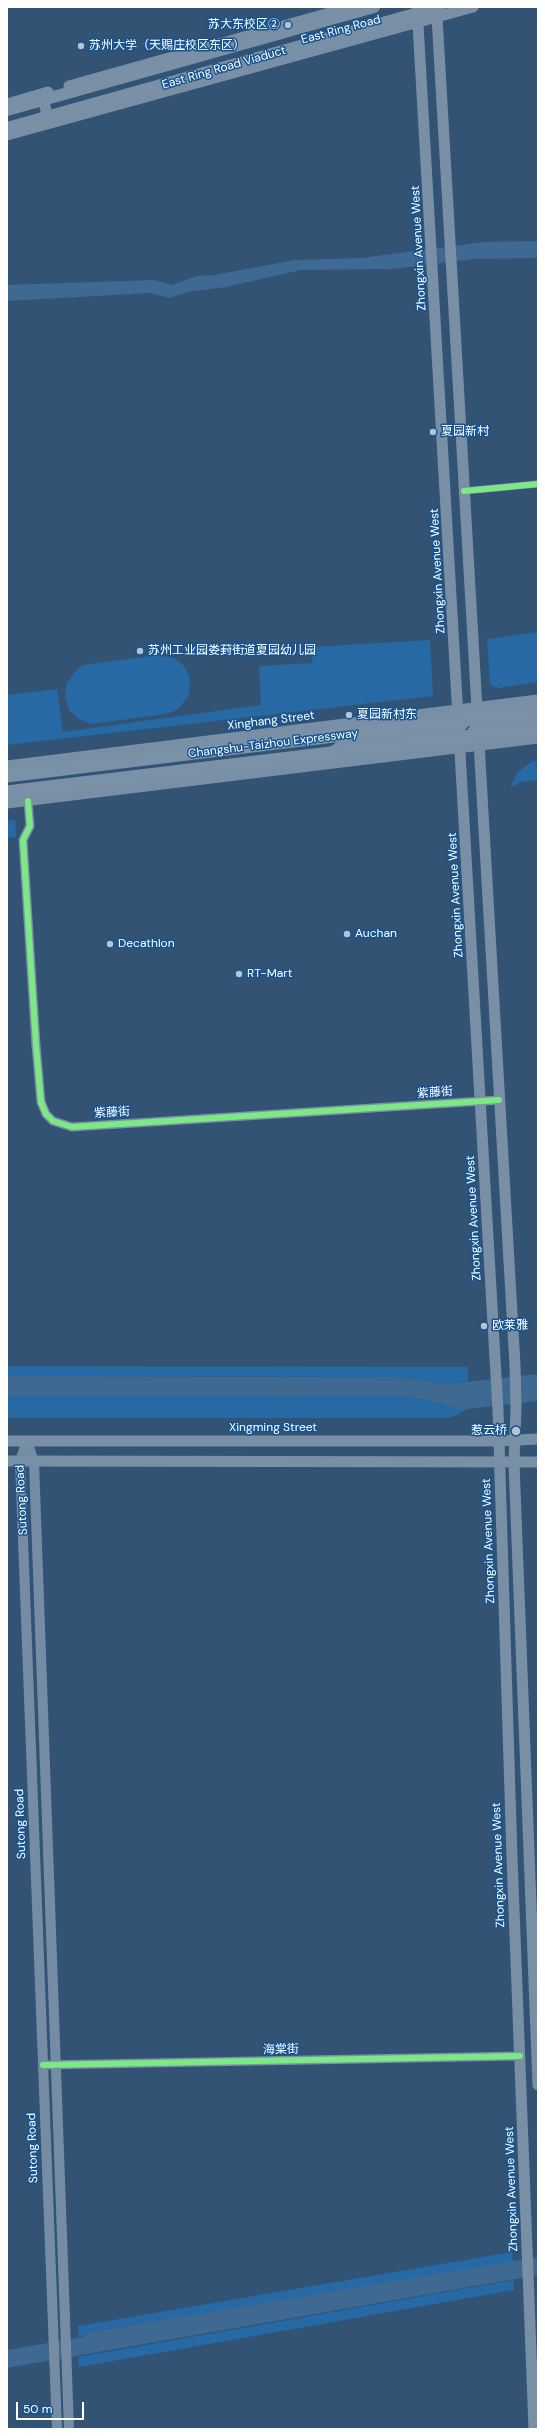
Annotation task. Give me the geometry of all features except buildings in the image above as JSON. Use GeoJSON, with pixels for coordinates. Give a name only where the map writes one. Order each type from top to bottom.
{"type":"FeatureCollection","features":[{"type":"Feature","properties":{"kind":"highway","name":"East Ring Road Viaduct"},"geometry":{"type":"LineString","coordinates":[[7,110],[374,7]]}},
{"type":"Feature","properties":{"kind":"highway","name":"East Ring Road Viaduct"},"geometry":{"type":"LineString","coordinates":[[7,128],[438,12]]}},
{"type":"Feature","properties":{"kind":"highway","name":"Changshu-Taizhou Expressway"},"geometry":{"type":"LineString","coordinates":[[7,776],[538,711]]}},
{"type":"Feature","properties":{"kind":"highway","name":"Changshu-Taizhou Expressway"},"geometry":{"type":"LineString","coordinates":[[7,792],[538,728]]}},
{"type":"Feature","properties":{"kind":"main road","name":"East Ring Road"},"geometry":{"type":"LineString","coordinates":[[7,104],[351,7]]}},
{"type":"Feature","properties":{"kind":"main road","name":"Zhongxin Avenue West"},"geometry":{"type":"LineString","coordinates":[[417,7],[460,728],[498,1410],[534,2429]]}},
{"type":"Feature","properties":{"kind":"main road"},"geometry":{"type":"LineString","coordinates":[[430,7],[438,12],[452,281],[515,1365],[516,1408],[514,1463],[538,2086]]}},
{"type":"Feature","properties":{"kind":"main road","name":"East Ring Road"},"geometry":{"type":"LineString","coordinates":[[7,135],[419,22],[438,12],[473,7]]}},
{"type":"Feature","properties":{"kind":"main road"},"geometry":{"type":"LineString","coordinates":[[42,94],[49,123]]}},
{"type":"Feature","properties":{"kind":"main road"},"geometry":{"type":"LineString","coordinates":[[434,282],[452,281]]}},
{"type":"Feature","properties":{"kind":"main road","name":"Xinghang Street"},"geometry":{"type":"LineString","coordinates":[[7,766],[538,700]]}},
{"type":"Feature","properties":{"kind":"main road"},"geometry":{"type":"LineString","coordinates":[[316,765],[345,743],[460,728],[477,708]]}},
{"type":"Feature","properties":{"kind":"main road"},"geometry":{"type":"LineString","coordinates":[[461,748],[478,726],[538,718]]}},
{"type":"Feature","properties":{"kind":"main road"},"geometry":{"type":"LineString","coordinates":[[7,803],[538,738]]}},
{"type":"Feature","properties":{"kind":"main road","name":"Xingming Street"},"geometry":{"type":"LineString","coordinates":[[7,1441],[515,1441],[538,1439]]}},
{"type":"Feature","properties":{"kind":"main road","name":"Sutong Road"},"geometry":{"type":"LineString","coordinates":[[27,1441],[20,1462],[57,2429]]}},
{"type":"Feature","properties":{"kind":"main road","name":"Sutong Road"},"geometry":{"type":"LineString","coordinates":[[27,1441],[34,1462],[69,2429]]}},
{"type":"Feature","properties":{"kind":"main road"},"geometry":{"type":"LineString","coordinates":[[7,1461],[538,1462]]}},
{"type":"Feature","properties":{"kind":"street"},"geometry":{"type":"LineString","coordinates":[[464,491],[538,484]]}},
{"type":"Feature","properties":{"kind":"street","name":"紫藤街"},"geometry":{"type":"LineString","coordinates":[[28,800],[30,826],[23,840],[36,1045],[41,1102],[46,1114],[53,1121],[72,1127],[500,1100]]}},
{"type":"Feature","properties":{"kind":"street","name":"海棠街"},"geometry":{"type":"LineString","coordinates":[[43,2065],[520,2056]]}},
{"type":"Feature","properties":{"kind":"shaded area"},"geometry":{"type":"Polygon","coordinates":[[[538,241],[538,258],[474,259],[393,269],[301,270],[226,287],[188,292],[169,298],[151,293],[7,301],[7,285],[154,280],[172,285],[197,276],[215,275],[295,260],[361,258],[484,242],[538,241]]]}},
{"type":"Feature","properties":{"kind":"shaded area"},"geometry":{"type":"Polygon","coordinates":[[[538,632],[538,682],[499,688],[492,686],[490,683],[487,639],[538,632]]]}},
{"type":"Feature","properties":{"kind":"shaded area"},"geometry":{"type":"Polygon","coordinates":[[[430,640],[433,696],[7,745],[7,695],[57,689],[63,732],[261,705],[259,666],[312,663],[311,647],[430,640]]]}},
{"type":"Feature","properties":{"kind":"shaded area"},"geometry":{"type":"Polygon","coordinates":[[[157,655],[174,658],[183,665],[189,675],[190,686],[188,697],[177,710],[166,714],[91,724],[79,719],[69,710],[65,697],[66,684],[78,668],[84,665],[157,655]]]}},
{"type":"Feature","properties":{"kind":"shaded area"},"geometry":{"type":"Polygon","coordinates":[[[532,761],[538,761],[538,780],[521,782],[510,788],[517,773],[532,761]]]}},
{"type":"Feature","properties":{"kind":"shaded area"},"geometry":{"type":"Polygon","coordinates":[[[15,820],[16,837],[7,838],[7,821],[15,820]]]}},
{"type":"Feature","properties":{"kind":"shaded area"},"geometry":{"type":"Polygon","coordinates":[[[7,1366],[468,1367],[468,1381],[447,1384],[396,1377],[7,1376],[7,1366]]]}},
{"type":"Feature","properties":{"kind":"shaded area"},"geometry":{"type":"Polygon","coordinates":[[[538,1374],[538,1401],[467,1409],[456,1409],[427,1400],[399,1396],[7,1396],[7,1376],[396,1377],[447,1384],[538,1374]]]}},
{"type":"Feature","properties":{"kind":"shaded area"},"geometry":{"type":"Polygon","coordinates":[[[7,1396],[399,1396],[427,1400],[455,1409],[467,1409],[458,1415],[447,1418],[7,1418],[7,1396]]]}},
{"type":"Feature","properties":{"kind":"shaded area"},"geometry":{"type":"Polygon","coordinates":[[[512,2252],[513,2262],[90,2332],[79,2338],[78,2326],[512,2252]]]}},
{"type":"Feature","properties":{"kind":"shaded area"},"geometry":{"type":"Polygon","coordinates":[[[538,2257],[538,2275],[7,2368],[7,2350],[83,2337],[90,2332],[538,2257]]]}},
{"type":"Feature","properties":{"kind":"shaded area"},"geometry":{"type":"Polygon","coordinates":[[[514,2280],[514,2290],[79,2367],[78,2357],[514,2280]]]}},
{"type":"Feature","properties":{"kind":"cycle path"},"geometry":{"type":"LineString","coordinates":[[464,491],[538,484]]}},
{"type":"Feature","properties":{"kind":"cycle path"},"geometry":{"type":"LineString","coordinates":[[28,801],[30,826],[23,840],[36,1045],[41,1102],[46,1114],[53,1121],[72,1127],[499,1100]]}},
{"type":"Feature","properties":{"kind":"cycle path"},"geometry":{"type":"LineString","coordinates":[[43,2065],[520,2056]]}},
{"type":"Feature","properties":{"kind":"place","name":"苏大东校区②"},"geometry":{"type":"Point","coordinates":[288,25]}},
{"type":"Feature","properties":{"kind":"place","name":"苏州大学（天赐庄校区东区）"},"geometry":{"type":"Point","coordinates":[81,46]}},
{"type":"Feature","properties":{"kind":"place","name":"夏园新村"},"geometry":{"type":"Point","coordinates":[433,432]}},
{"type":"Feature","properties":{"kind":"place","name":"苏州工业园娄葑街道夏园幼儿园"},"geometry":{"type":"Point","coordinates":[140,651]}},
{"type":"Feature","properties":{"kind":"place","name":"夏园新村东"},"geometry":{"type":"Point","coordinates":[349,715]}},
{"type":"Feature","properties":{"kind":"place","name":"Auchan"},"geometry":{"type":"Point","coordinates":[347,934]}},
{"type":"Feature","properties":{"kind":"place","name":"Decathlon"},"geometry":{"type":"Point","coordinates":[110,944]}},
{"type":"Feature","properties":{"kind":"place","name":"RT-Mart"},"geometry":{"type":"Point","coordinates":[239,974]}},
{"type":"Feature","properties":{"kind":"place","name":"欧莱雅"},"geometry":{"type":"Point","coordinates":[484,1326]}},
{"type":"Feature","properties":{"kind":"place","name":"惹云桥"},"geometry":{"type":"Point","coordinates":[516,1431]}}]}
